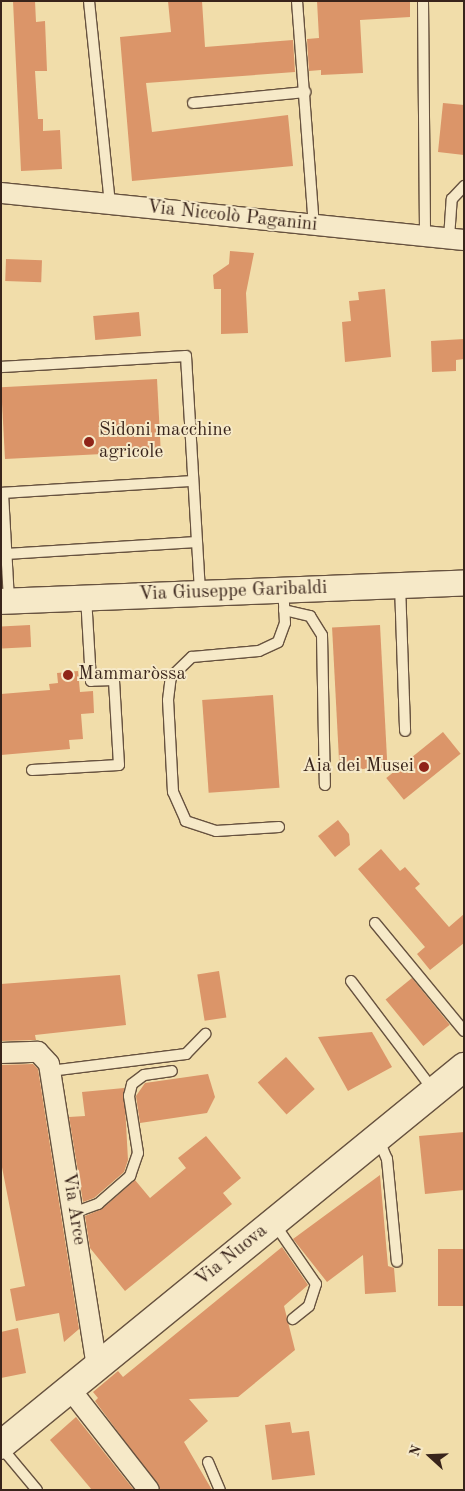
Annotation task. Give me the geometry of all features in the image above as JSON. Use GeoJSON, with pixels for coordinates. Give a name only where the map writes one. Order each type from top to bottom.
{"type":"FeatureCollection","features":[{"type":"Feature","properties":{"kind":"main road","name":"Via Nuova"},"geometry":{"type":"LineString","coordinates":[[1,1446],[464,1067]]}},
{"type":"Feature","properties":{"kind":"street","name":"Via Niccolò Paganini"},"geometry":{"type":"LineString","coordinates":[[1,193],[457,239]]}},
{"type":"Feature","properties":{"kind":"street","name":"Via Giuseppe Garibaldi"},"geometry":{"type":"LineString","coordinates":[[5,601],[200,594],[283,600],[400,585],[464,582]]}},
{"type":"Feature","properties":{"kind":"street"},"geometry":{"type":"LineString","coordinates":[[1,1053],[27,1050],[46,1063]]}},
{"type":"Feature","properties":{"kind":"street","name":"Via Arce"},"geometry":{"type":"LineString","coordinates":[[46,1063],[74,1213],[97,1366]]}},
{"type":"Feature","properties":{"kind":"street"},"geometry":{"type":"LineString","coordinates":[[70,1389],[149,1490]]}},
{"type":"Feature","properties":{"kind":"lane"},"geometry":{"type":"LineString","coordinates":[[89,1],[110,205]]}},
{"type":"Feature","properties":{"kind":"lane"},"geometry":{"type":"LineString","coordinates":[[297,1],[314,225]]}},
{"type":"Feature","properties":{"kind":"lane"},"geometry":{"type":"LineString","coordinates":[[423,1],[425,236]]}},
{"type":"Feature","properties":{"kind":"lane"},"geometry":{"type":"LineString","coordinates":[[193,103],[305,92]]}},
{"type":"Feature","properties":{"kind":"lane"},"geometry":{"type":"LineString","coordinates":[[457,239],[452,199],[464,186]]}},
{"type":"Feature","properties":{"kind":"lane"},"geometry":{"type":"LineString","coordinates":[[1,367],[186,356],[200,594]]}},
{"type":"Feature","properties":{"kind":"lane"},"geometry":{"type":"LineString","coordinates":[[5,601],[7,554],[2,493],[193,481]]}},
{"type":"Feature","properties":{"kind":"lane"},"geometry":{"type":"LineString","coordinates":[[7,554],[196,542]]}},
{"type":"Feature","properties":{"kind":"lane"},"geometry":{"type":"LineString","coordinates":[[400,585],[405,731]]}},
{"type":"Feature","properties":{"kind":"lane"},"geometry":{"type":"LineString","coordinates":[[32,770],[119,765],[114,680],[91,681],[86,598]]}},
{"type":"Feature","properties":{"kind":"lane"},"geometry":{"type":"LineString","coordinates":[[283,600],[310,616],[322,635],[325,785]]}},
{"type":"Feature","properties":{"kind":"lane"},"geometry":{"type":"LineString","coordinates":[[279,827],[210,830],[186,821],[173,792],[168,700],[171,677],[192,657],[259,652],[273,646],[284,629],[283,600]]}},
{"type":"Feature","properties":{"kind":"lane"},"geometry":{"type":"LineString","coordinates":[[375,923],[464,1031]]}},
{"type":"Feature","properties":{"kind":"lane"},"geometry":{"type":"LineString","coordinates":[[351,981],[434,1091]]}},
{"type":"Feature","properties":{"kind":"lane"},"geometry":{"type":"LineString","coordinates":[[46,1063],[186,1054],[205,1034]]}},
{"type":"Feature","properties":{"kind":"lane"},"geometry":{"type":"LineString","coordinates":[[74,1213],[98,1204],[130,1176],[138,1153],[129,1096],[132,1084],[144,1075],[172,1071]]}},
{"type":"Feature","properties":{"kind":"lane"},"geometry":{"type":"LineString","coordinates":[[377,1138],[387,1159],[397,1262]]}},
{"type":"Feature","properties":{"kind":"lane"},"geometry":{"type":"LineString","coordinates":[[273,1222],[316,1284],[309,1306],[293,1319]]}},
{"type":"Feature","properties":{"kind":"lane"},"geometry":{"type":"LineString","coordinates":[[1,1446],[37,1490]]}},
{"type":"Feature","properties":{"kind":"lane"},"geometry":{"type":"LineString","coordinates":[[208,1462],[220,1490]]}},
{"type":"Feature","properties":{"kind":"building"},"geometry":{"type":"Polygon","coordinates":[[[13,1],[35,1],[36,22],[45,21],[47,71],[35,71],[38,119],[43,119],[43,131],[60,130],[62,169],[21,171],[13,1]]]}},
{"type":"Feature","properties":{"kind":"building"},"geometry":{"type":"Polygon","coordinates":[[[168,1],[202,1],[205,47],[293,40],[295,72],[146,83],[152,132],[288,115],[293,166],[132,181],[120,37],[171,32],[168,1]]]}},
{"type":"Feature","properties":{"kind":"building"},"geometry":{"type":"Polygon","coordinates":[[[317,1],[410,1],[410,17],[360,20],[363,73],[321,75],[321,70],[309,71],[307,39],[319,38],[317,1]]]}},
{"type":"Feature","properties":{"kind":"building"},"geometry":{"type":"Polygon","coordinates":[[[443,103],[464,105],[464,155],[438,152],[443,103]]]}},
{"type":"Feature","properties":{"kind":"building"},"geometry":{"type":"Polygon","coordinates":[[[230,251],[254,253],[246,293],[248,333],[221,334],[221,289],[214,289],[213,275],[229,264],[230,251]]]}},
{"type":"Feature","properties":{"kind":"building"},"geometry":{"type":"Polygon","coordinates":[[[6,259],[42,260],[41,282],[5,281],[6,259]]]}},
{"type":"Feature","properties":{"kind":"building"},"geometry":{"type":"Polygon","coordinates":[[[385,289],[391,357],[345,362],[342,322],[351,321],[349,301],[359,300],[358,292],[385,289]]]}},
{"type":"Feature","properties":{"kind":"building"},"geometry":{"type":"Polygon","coordinates":[[[139,312],[141,336],[95,340],[93,316],[139,312]]]}},
{"type":"Feature","properties":{"kind":"building"},"geometry":{"type":"Polygon","coordinates":[[[464,339],[464,359],[456,360],[456,371],[432,372],[431,341],[464,339]]]}},
{"type":"Feature","properties":{"kind":"building"},"geometry":{"type":"Polygon","coordinates":[[[157,379],[161,451],[5,459],[1,387],[157,379]]]}},
{"type":"Feature","properties":{"kind":"building"},"geometry":{"type":"Polygon","coordinates":[[[30,625],[31,647],[2,648],[1,627],[30,625]]]}},
{"type":"Feature","properties":{"kind":"building"},"geometry":{"type":"Polygon","coordinates":[[[380,625],[387,768],[340,770],[332,628],[380,625]]]}},
{"type":"Feature","properties":{"kind":"building"},"geometry":{"type":"Polygon","coordinates":[[[78,671],[80,692],[93,691],[94,713],[81,714],[83,739],[69,740],[70,749],[1,755],[1,694],[50,690],[49,684],[58,683],[57,673],[78,671]]]}},
{"type":"Feature","properties":{"kind":"building"},"geometry":{"type":"Polygon","coordinates":[[[273,695],[279,788],[209,793],[202,700],[273,695]]]}},
{"type":"Feature","properties":{"kind":"building","name":"Aia dei Musei"},"geometry":{"type":"Polygon","coordinates":[[[443,732],[461,754],[404,800],[386,778],[443,732]]]}},
{"type":"Feature","properties":{"kind":"building"},"geometry":{"type":"Polygon","coordinates":[[[338,820],[349,834],[350,845],[335,857],[318,836],[338,820]]]}},
{"type":"Feature","properties":{"kind":"building"},"geometry":{"type":"Polygon","coordinates":[[[381,849],[400,871],[405,867],[420,884],[415,888],[449,927],[464,914],[464,943],[430,970],[417,954],[425,947],[358,869],[381,849]]]}},
{"type":"Feature","properties":{"kind":"building"},"geometry":{"type":"Polygon","coordinates":[[[219,971],[226,1017],[205,1021],[197,974],[219,971]]]}},
{"type":"Feature","properties":{"kind":"building"},"geometry":{"type":"Polygon","coordinates":[[[120,975],[126,1025],[35,1035],[36,1040],[1,1041],[1,984],[120,975]]]}},
{"type":"Feature","properties":{"kind":"building"},"geometry":{"type":"Polygon","coordinates":[[[412,978],[450,1025],[423,1046],[386,999],[412,978]]]}},
{"type":"Feature","properties":{"kind":"building"},"geometry":{"type":"Polygon","coordinates":[[[372,1032],[392,1067],[348,1091],[318,1037],[372,1032]]]}},
{"type":"Feature","properties":{"kind":"building"},"geometry":{"type":"Polygon","coordinates":[[[286,1057],[315,1089],[287,1114],[258,1082],[286,1057]]]}},
{"type":"Feature","properties":{"kind":"building"},"geometry":{"type":"Polygon","coordinates":[[[33,1064],[38,1069],[79,1329],[64,1342],[59,1313],[16,1321],[10,1289],[25,1286],[1,1162],[1,1065],[33,1064]]]}},
{"type":"Feature","properties":{"kind":"building"},"geometry":{"type":"Polygon","coordinates":[[[208,1074],[215,1097],[207,1113],[140,1123],[136,1096],[145,1083],[208,1074]]]}},
{"type":"Feature","properties":{"kind":"building"},"geometry":{"type":"Polygon","coordinates":[[[124,1088],[128,1160],[124,1172],[94,1198],[83,1202],[69,1117],[85,1116],[82,1092],[124,1088]]]}},
{"type":"Feature","properties":{"kind":"building"},"geometry":{"type":"Polygon","coordinates":[[[464,1132],[464,1190],[425,1194],[419,1136],[464,1132]]]}},
{"type":"Feature","properties":{"kind":"building"},"geometry":{"type":"Polygon","coordinates":[[[206,1136],[241,1178],[223,1193],[232,1204],[125,1291],[90,1248],[85,1216],[102,1209],[135,1180],[150,1198],[186,1168],[178,1158],[206,1136]]]}},
{"type":"Feature","properties":{"kind":"building"},"geometry":{"type":"Polygon","coordinates":[[[380,1175],[388,1266],[394,1268],[396,1292],[365,1294],[363,1255],[327,1282],[293,1239],[380,1175]]]}},
{"type":"Feature","properties":{"kind":"building"},"geometry":{"type":"Polygon","coordinates":[[[282,1247],[308,1285],[284,1306],[295,1350],[238,1397],[189,1399],[208,1421],[184,1442],[212,1490],[161,1490],[95,1401],[98,1398],[93,1392],[118,1371],[123,1377],[282,1247]]]}},
{"type":"Feature","properties":{"kind":"building"},"geometry":{"type":"Polygon","coordinates":[[[438,1249],[464,1249],[464,1306],[438,1306],[438,1249]]]}},
{"type":"Feature","properties":{"kind":"building"},"geometry":{"type":"Polygon","coordinates":[[[18,1328],[26,1373],[1,1378],[1,1332],[18,1328]]]}},
{"type":"Feature","properties":{"kind":"building"},"geometry":{"type":"Polygon","coordinates":[[[76,1417],[134,1490],[92,1490],[50,1440],[76,1417]]]}},
{"type":"Feature","properties":{"kind":"building"},"geometry":{"type":"Polygon","coordinates":[[[290,1422],[292,1433],[309,1431],[315,1475],[272,1480],[265,1425],[290,1422]]]}},
{"type":"Feature","properties":{"kind":"place","name":"Sidoni macchine agricole"},"geometry":{"type":"Point","coordinates":[89,442]}},
{"type":"Feature","properties":{"kind":"place","name":"Mammaròssa"},"geometry":{"type":"Point","coordinates":[68,675]}},
{"type":"Feature","properties":{"kind":"place","name":"Aia dei Musei"},"geometry":{"type":"Point","coordinates":[424,767]}}]}
